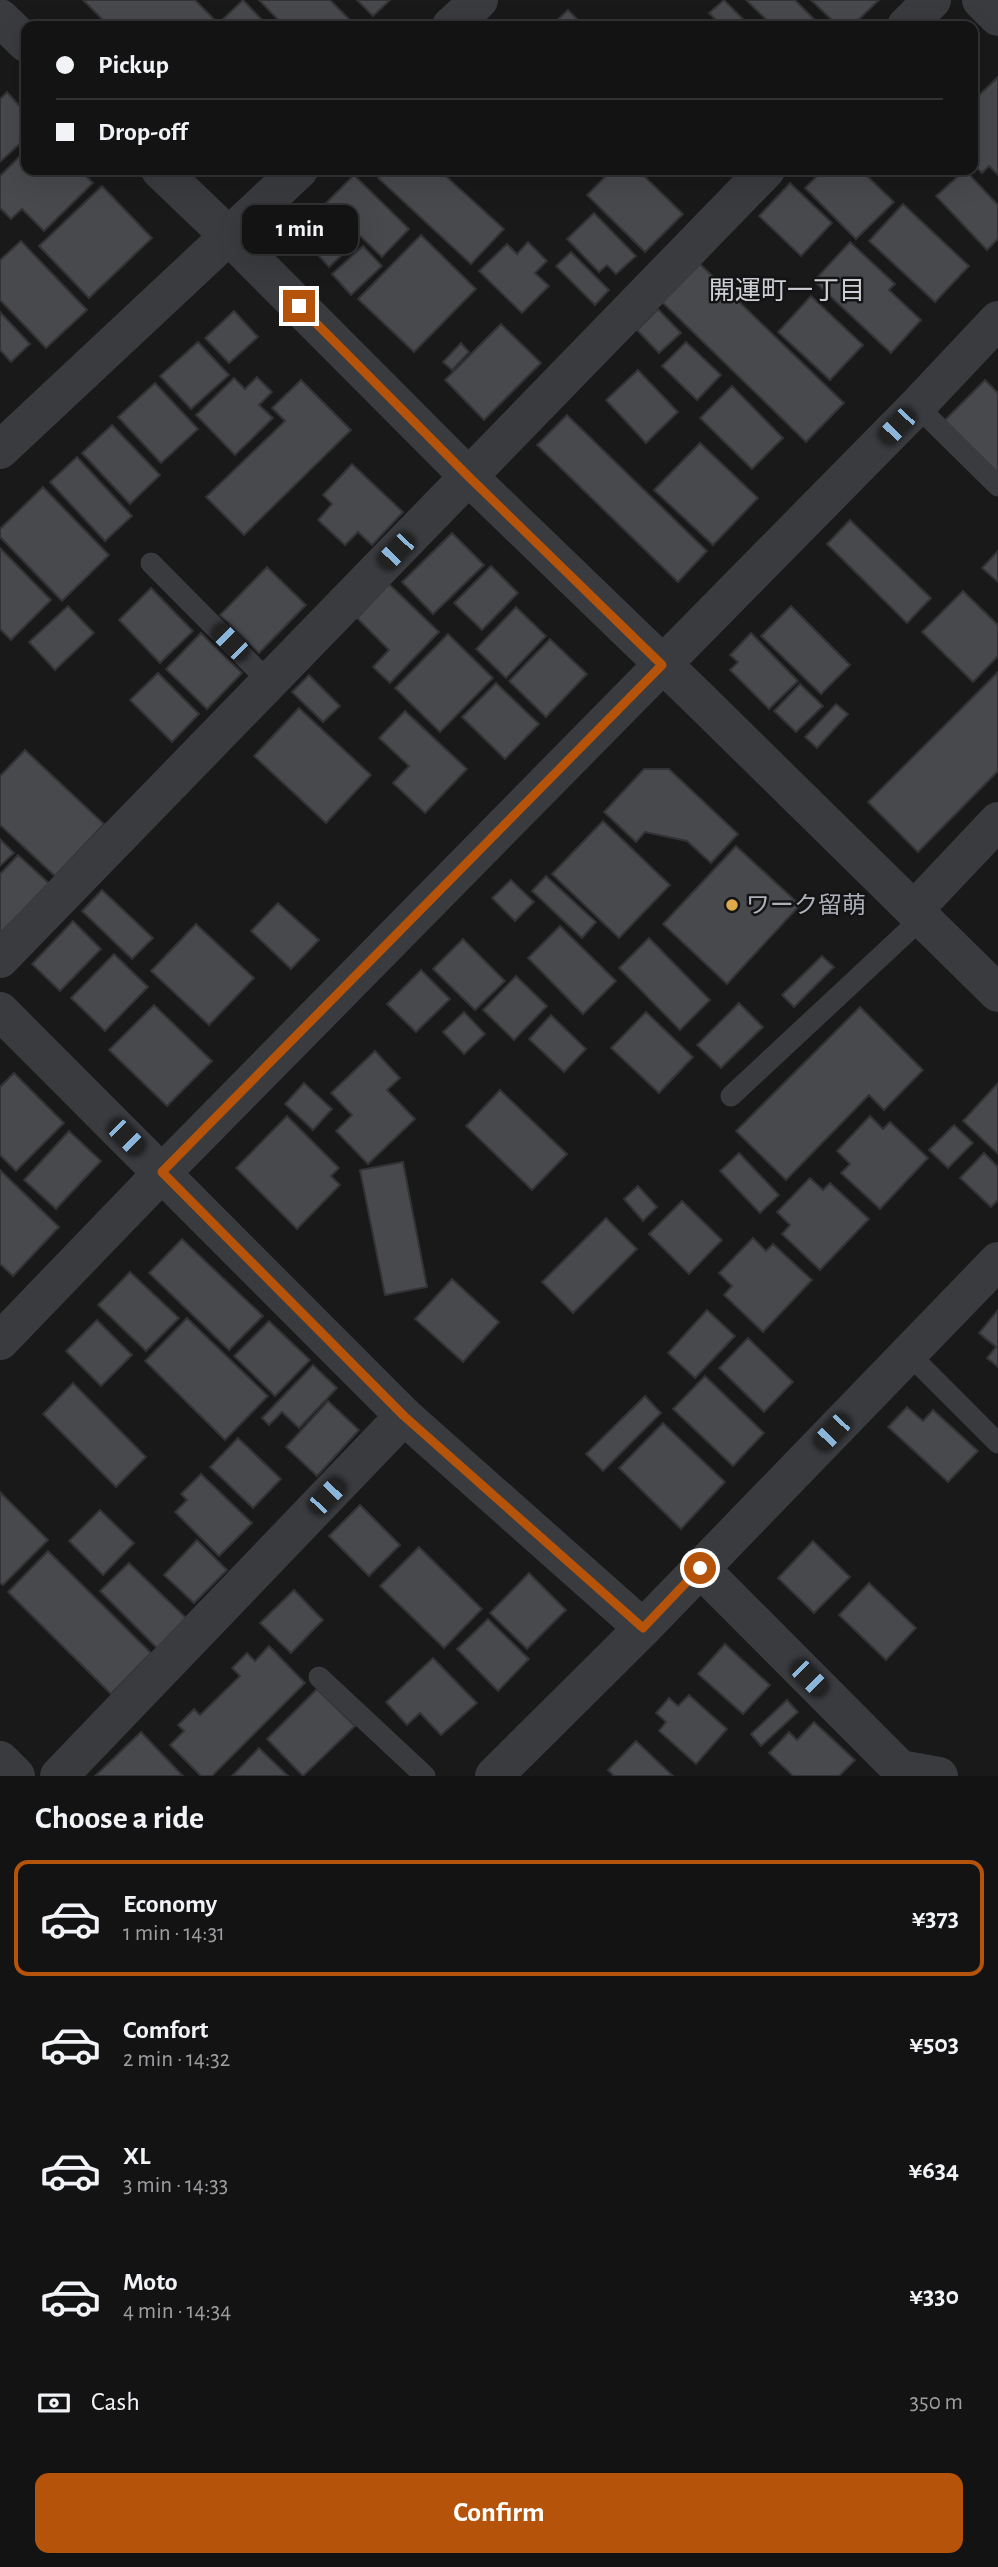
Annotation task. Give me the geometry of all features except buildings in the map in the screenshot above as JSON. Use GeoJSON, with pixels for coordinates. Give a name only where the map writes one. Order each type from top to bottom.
{"type":"FeatureCollection","features":[{"type":"Feature","properties":{"kind":"street"},"geometry":{"type":"LineString","coordinates":[[456,21],[479,0]]}},
{"type":"Feature","properties":{"kind":"street"},"geometry":{"type":"LineString","coordinates":[[911,21],[932,0]]}},
{"type":"Feature","properties":{"kind":"street"},"geometry":{"type":"LineString","coordinates":[[981,0],[998,17]]}},
{"type":"Feature","properties":{"kind":"street"},"geometry":{"type":"LineString","coordinates":[[0,18],[21,38]]}},
{"type":"Feature","properties":{"kind":"street"},"geometry":{"type":"LineString","coordinates":[[165,175],[468,476],[998,993]]}},
{"type":"Feature","properties":{"kind":"street"},"geometry":{"type":"LineString","coordinates":[[0,450],[294,175]]}},
{"type":"Feature","properties":{"kind":"street"},"geometry":{"type":"LineString","coordinates":[[0,959],[761,175]]}},
{"type":"Feature","properties":{"kind":"street"},"geometry":{"type":"LineString","coordinates":[[0,1341],[162,1172],[917,407],[998,320]]}},
{"type":"Feature","properties":{"kind":"street"},"geometry":{"type":"LineString","coordinates":[[918,914],[998,821]]}},
{"type":"Feature","properties":{"kind":"street"},"geometry":{"type":"LineString","coordinates":[[0,1012],[404,1416],[643,1628]]}},
{"type":"Feature","properties":{"kind":"street"},"geometry":{"type":"LineString","coordinates":[[494,1776],[643,1628],[998,1261]]}},
{"type":"Feature","properties":{"kind":"street"},"geometry":{"type":"LineString","coordinates":[[59,1776],[404,1416]]}},
{"type":"Feature","properties":{"kind":"street"},"geometry":{"type":"LineString","coordinates":[[700,1568],[896,1772],[939,1776]]}},
{"type":"Feature","properties":{"kind":"street"},"geometry":{"type":"LineString","coordinates":[[0,1760],[16,1776]]}},
{"type":"Feature","properties":{"kind":"lane"},"geometry":{"type":"LineString","coordinates":[[917,407],[998,486]]}},
{"type":"Feature","properties":{"kind":"lane"},"geometry":{"type":"LineString","coordinates":[[151,563],[269,682]]}},
{"type":"Feature","properties":{"kind":"lane"},"geometry":{"type":"LineString","coordinates":[[731,1096],[918,914]]}},
{"type":"Feature","properties":{"kind":"lane"},"geometry":{"type":"LineString","coordinates":[[908,1353],[998,1443]]}},
{"type":"Feature","properties":{"kind":"lane"},"geometry":{"type":"LineString","coordinates":[[319,1677],[425,1776]]}},
{"type":"Feature","properties":{"kind":"place","name":"ワーク留萌"},"geometry":{"type":"Point","coordinates":[732,905]}},
{"type":"Feature","properties":{"kind":"district","name":"開運町一丁目"},"geometry":{"type":"Point","coordinates":[787,290]}},
{"type":"Feature","properties":{"kind":"route"},"geometry":{"type":"LineString","coordinates":[[299,306],[662,665],[162,1172],[404,1416],[643,1628],[700,1568]]}}]}
